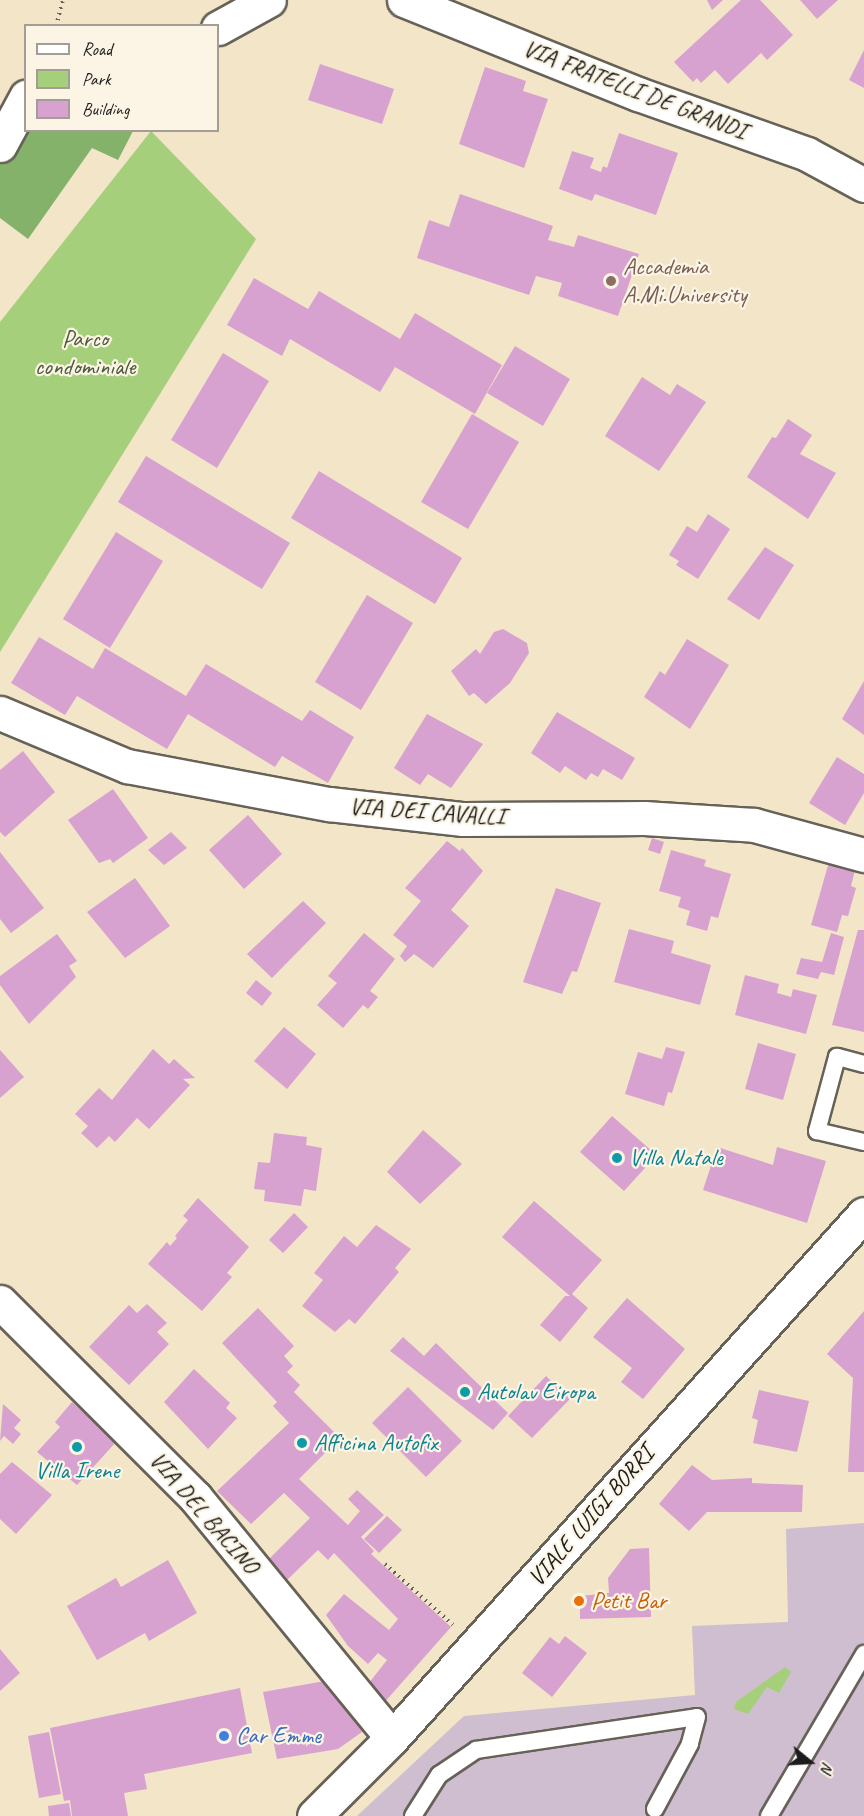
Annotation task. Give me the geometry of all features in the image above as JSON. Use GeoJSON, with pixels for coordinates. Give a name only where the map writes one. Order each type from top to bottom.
{"type":"FeatureCollection","features":[{"type":"Feature","properties":{"kind":"street"},"geometry":{"type":"LineString","coordinates":[[219,27],[269,0]]}},
{"type":"Feature","properties":{"kind":"street","name":"VIA FRATELLI DE GRANDI"},"geometry":{"type":"LineString","coordinates":[[404,0],[638,94],[807,154],[864,185]]}},
{"type":"Feature","properties":{"kind":"street"},"geometry":{"type":"LineString","coordinates":[[0,145],[24,101]]}},
{"type":"Feature","properties":{"kind":"street","name":"VIA DEI CAVALLI"},"geometry":{"type":"LineString","coordinates":[[0,713],[128,766],[330,804],[463,819],[644,819],[754,825],[864,855]]}},
{"type":"Feature","properties":{"kind":"street","name":"VIALE LUIGI BORRI"},"geometry":{"type":"LineString","coordinates":[[321,1814],[864,1214]]}},
{"type":"Feature","properties":{"kind":"street","name":"VIA DEL BACINO"},"geometry":{"type":"LineString","coordinates":[[0,1302],[195,1497],[392,1738]]}},
{"type":"Feature","properties":{"kind":"lane"},"geometry":{"type":"LineString","coordinates":[[864,1064],[837,1057],[817,1131],[864,1142]]}},
{"type":"Feature","properties":{"kind":"lane"},"geometry":{"type":"LineString","coordinates":[[864,1075],[844,1070],[828,1124],[864,1133]]}},
{"type":"Feature","properties":{"kind":"lane"},"geometry":{"type":"LineString","coordinates":[[769,1816],[864,1654]]}},
{"type":"Feature","properties":{"kind":"lane"},"geometry":{"type":"LineString","coordinates":[[412,1816],[439,1774],[476,1750],[697,1717],[690,1744],[657,1814]]}},
{"type":"Feature","properties":{"kind":"path"},"geometry":{"type":"LineString","coordinates":[[57,24],[63,0]]}},
{"type":"Feature","properties":{"kind":"path"},"geometry":{"type":"LineString","coordinates":[[385,1564],[475,1646]]}},
{"type":"Feature","properties":{"kind":"shaded area"},"geometry":{"type":"Polygon","coordinates":[[[864,1523],[864,1816],[357,1816],[464,1716],[695,1695],[692,1626],[788,1622],[786,1529],[864,1523]]]}},
{"type":"Feature","properties":{"kind":"green space"},"geometry":{"type":"Polygon","coordinates":[[[24,132],[132,132],[118,160],[92,148],[28,239],[0,218],[0,158],[24,132]]]}},
{"type":"Feature","properties":{"kind":"green space","name":"Parco condominiale"},"geometry":{"type":"Polygon","coordinates":[[[150,132],[256,239],[0,652],[0,322],[150,132]]]}},
{"type":"Feature","properties":{"kind":"green space"},"geometry":{"type":"Polygon","coordinates":[[[785,1667],[791,1672],[779,1693],[767,1687],[748,1714],[734,1709],[736,1702],[785,1667]]]}},
{"type":"Feature","properties":{"kind":"building"},"geometry":{"type":"Polygon","coordinates":[[[707,0],[723,0],[712,10],[707,0]]]}},
{"type":"Feature","properties":{"kind":"building"},"geometry":{"type":"Polygon","coordinates":[[[741,0],[760,0],[793,35],[767,60],[761,53],[728,84],[715,70],[701,83],[697,78],[693,82],[674,62],[741,0]]]}},
{"type":"Feature","properties":{"kind":"building"},"geometry":{"type":"Polygon","coordinates":[[[800,0],[838,0],[817,19],[800,0]]]}},
{"type":"Feature","properties":{"kind":"building"},"geometry":{"type":"Polygon","coordinates":[[[864,50],[864,88],[849,80],[864,50]]]}},
{"type":"Feature","properties":{"kind":"building"},"geometry":{"type":"Polygon","coordinates":[[[320,64],[394,89],[382,124],[308,100],[320,64]]]}},
{"type":"Feature","properties":{"kind":"building"},"geometry":{"type":"Polygon","coordinates":[[[485,67],[526,81],[523,91],[548,99],[524,168],[459,144],[485,67]]]}},
{"type":"Feature","properties":{"kind":"building"},"geometry":{"type":"Polygon","coordinates":[[[619,133],[678,153],[656,215],[595,194],[592,201],[559,189],[572,151],[594,158],[590,168],[601,172],[603,166],[607,168],[619,133]]]}},
{"type":"Feature","properties":{"kind":"building"},"geometry":{"type":"Polygon","coordinates":[[[460,194],[553,226],[548,240],[574,247],[578,235],[639,254],[618,316],[558,296],[562,283],[536,276],[529,295],[417,258],[429,220],[449,227],[460,194]]]}},
{"type":"Feature","properties":{"kind":"building"},"geometry":{"type":"Polygon","coordinates":[[[254,278],[308,309],[319,291],[400,339],[415,313],[502,365],[475,414],[395,367],[380,392],[290,339],[282,356],[227,325],[254,278]]]}},
{"type":"Feature","properties":{"kind":"building"},"geometry":{"type":"Polygon","coordinates":[[[515,346],[570,379],[543,426],[487,393],[515,346]]]}},
{"type":"Feature","properties":{"kind":"building"},"geometry":{"type":"Polygon","coordinates":[[[223,353],[269,381],[217,468],[171,440],[223,353]]]}},
{"type":"Feature","properties":{"kind":"building"},"geometry":{"type":"Polygon","coordinates":[[[642,377],[670,395],[677,384],[706,402],[659,471],[605,436],[642,377]]]}},
{"type":"Feature","properties":{"kind":"building"},"geometry":{"type":"Polygon","coordinates":[[[472,414],[519,442],[468,529],[421,502],[472,414]]]}},
{"type":"Feature","properties":{"kind":"building"},"geometry":{"type":"Polygon","coordinates":[[[788,419],[812,435],[800,454],[836,473],[808,519],[747,477],[772,437],[776,438],[788,419]]]}},
{"type":"Feature","properties":{"kind":"building"},"geometry":{"type":"Polygon","coordinates":[[[146,456],[290,543],[262,589],[118,502],[146,456]]]}},
{"type":"Feature","properties":{"kind":"building"},"geometry":{"type":"Polygon","coordinates":[[[319,471],[462,558],[435,604],[291,518],[319,471]]]}},
{"type":"Feature","properties":{"kind":"building"},"geometry":{"type":"Polygon","coordinates":[[[708,514],[730,529],[698,579],[676,565],[679,561],[669,555],[687,526],[697,532],[708,514]]]}},
{"type":"Feature","properties":{"kind":"building"},"geometry":{"type":"Polygon","coordinates":[[[116,532],[163,561],[110,648],[63,619],[116,532]]]}},
{"type":"Feature","properties":{"kind":"building"},"geometry":{"type":"Polygon","coordinates":[[[765,547],[794,565],[759,620],[727,599],[765,547]]]}},
{"type":"Feature","properties":{"kind":"building"},"geometry":{"type":"Polygon","coordinates":[[[367,595],[413,623],[361,710],[315,682],[367,595]]]}},
{"type":"Feature","properties":{"kind":"building"},"geometry":{"type":"Polygon","coordinates":[[[503,629],[527,643],[529,653],[510,683],[486,704],[474,693],[469,696],[451,671],[476,649],[480,654],[494,632],[503,629]]]}},
{"type":"Feature","properties":{"kind":"building"},"geometry":{"type":"Polygon","coordinates":[[[39,637],[93,669],[105,648],[186,696],[206,664],[302,721],[310,710],[354,737],[328,783],[282,756],[275,767],[188,714],[167,749],[77,696],[65,715],[11,683],[39,637]]]}},
{"type":"Feature","properties":{"kind":"building"},"geometry":{"type":"Polygon","coordinates":[[[687,639],[729,665],[690,729],[644,697],[660,671],[665,675],[687,639]]]}},
{"type":"Feature","properties":{"kind":"building"},"geometry":{"type":"Polygon","coordinates":[[[864,681],[864,735],[842,719],[864,681]]]}},
{"type":"Feature","properties":{"kind":"building"},"geometry":{"type":"Polygon","coordinates":[[[557,712],[635,758],[622,780],[603,769],[598,777],[591,773],[586,780],[565,766],[560,773],[531,753],[557,712]]]}},
{"type":"Feature","properties":{"kind":"building"},"geometry":{"type":"Polygon","coordinates":[[[427,714],[483,744],[451,788],[428,774],[420,785],[394,768],[427,714]]]}},
{"type":"Feature","properties":{"kind":"building"},"geometry":{"type":"Polygon","coordinates":[[[23,751],[55,792],[5,837],[0,832],[0,770],[23,751]]]}},
{"type":"Feature","properties":{"kind":"building"},"geometry":{"type":"Polygon","coordinates":[[[837,757],[864,774],[864,793],[845,825],[809,803],[837,757]]]}},
{"type":"Feature","properties":{"kind":"building"},"geometry":{"type":"Polygon","coordinates":[[[113,789],[148,838],[113,863],[110,859],[99,863],[68,820],[113,789]]]}},
{"type":"Feature","properties":{"kind":"building"},"geometry":{"type":"Polygon","coordinates":[[[248,815],[282,854],[244,889],[209,850],[248,815]]]}},
{"type":"Feature","properties":{"kind":"building"},"geometry":{"type":"Polygon","coordinates":[[[171,832],[187,848],[164,865],[148,850],[171,832]]]}},
{"type":"Feature","properties":{"kind":"building"},"geometry":{"type":"Polygon","coordinates":[[[652,838],[664,842],[660,854],[648,850],[652,838]]]}},
{"type":"Feature","properties":{"kind":"building"},"geometry":{"type":"Polygon","coordinates":[[[447,841],[460,851],[462,848],[483,871],[451,910],[469,926],[433,968],[414,954],[405,962],[400,956],[407,946],[393,935],[421,901],[405,888],[447,841]]]}},
{"type":"Feature","properties":{"kind":"building"},"geometry":{"type":"Polygon","coordinates":[[[671,850],[706,860],[704,866],[731,874],[718,918],[711,916],[707,931],[686,925],[690,911],[678,907],[681,897],[659,891],[671,850]]]}},
{"type":"Feature","properties":{"kind":"building"},"geometry":{"type":"Polygon","coordinates":[[[0,852],[44,908],[11,933],[0,919],[0,852]]]}},
{"type":"Feature","properties":{"kind":"building"},"geometry":{"type":"Polygon","coordinates":[[[829,862],[855,870],[851,886],[856,888],[848,916],[842,915],[837,932],[811,925],[829,862]]]}},
{"type":"Feature","properties":{"kind":"building"},"geometry":{"type":"Polygon","coordinates":[[[135,878],[170,926],[125,958],[87,912],[135,878]]]}},
{"type":"Feature","properties":{"kind":"building"},"geometry":{"type":"Polygon","coordinates":[[[556,888],[601,903],[577,972],[572,971],[562,994],[523,982],[556,888]]]}},
{"type":"Feature","properties":{"kind":"building"},"geometry":{"type":"Polygon","coordinates":[[[303,901],[326,923],[272,978],[247,954],[303,901]]]}},
{"type":"Feature","properties":{"kind":"building"},"geometry":{"type":"Polygon","coordinates":[[[629,929],[674,941],[671,953],[711,965],[700,1005],[614,982],[629,929]]]}},
{"type":"Feature","properties":{"kind":"building"},"geometry":{"type":"Polygon","coordinates":[[[858,930],[864,930],[864,1032],[832,1025],[858,930]]]}},
{"type":"Feature","properties":{"kind":"building"},"geometry":{"type":"Polygon","coordinates":[[[364,933],[395,959],[370,991],[378,997],[368,1009],[363,1005],[343,1028],[317,1005],[337,983],[328,976],[364,933]]]}},
{"type":"Feature","properties":{"kind":"building"},"geometry":{"type":"Polygon","coordinates":[[[831,933],[844,937],[834,975],[821,972],[818,979],[796,974],[801,958],[822,962],[831,933]]]}},
{"type":"Feature","properties":{"kind":"building"},"geometry":{"type":"Polygon","coordinates":[[[57,934],[77,961],[69,966],[76,977],[29,1024],[0,985],[0,976],[57,934]]]}},
{"type":"Feature","properties":{"kind":"building"},"geometry":{"type":"Polygon","coordinates":[[[745,975],[779,984],[777,993],[791,997],[793,989],[817,995],[806,1034],[735,1015],[745,975]]]}},
{"type":"Feature","properties":{"kind":"building"},"geometry":{"type":"Polygon","coordinates":[[[256,980],[272,993],[262,1006],[246,993],[256,980]]]}},
{"type":"Feature","properties":{"kind":"building"},"geometry":{"type":"Polygon","coordinates":[[[284,1027],[316,1054],[287,1089],[254,1061],[284,1027]]]}},
{"type":"Feature","properties":{"kind":"building"},"geometry":{"type":"Polygon","coordinates":[[[758,1043],[796,1054],[783,1100],[745,1089],[758,1043]]]}},
{"type":"Feature","properties":{"kind":"building"},"geometry":{"type":"Polygon","coordinates":[[[666,1047],[685,1052],[672,1093],[668,1092],[664,1106],[625,1094],[638,1052],[662,1059],[666,1047]]]}},
{"type":"Feature","properties":{"kind":"building"},"geometry":{"type":"Polygon","coordinates":[[[153,1049],[169,1064],[174,1059],[195,1078],[183,1079],[190,1085],[149,1129],[137,1118],[115,1142],[109,1136],[97,1148],[81,1133],[88,1126],[75,1114],[99,1088],[112,1100],[153,1049]]]}},
{"type":"Feature","properties":{"kind":"building"},"geometry":{"type":"Polygon","coordinates":[[[0,1050],[24,1077],[0,1098],[0,1050]]]}},
{"type":"Feature","properties":{"kind":"building","name":"Villa Natale"},"geometry":{"type":"Polygon","coordinates":[[[612,1116],[653,1152],[643,1165],[645,1168],[624,1191],[580,1152],[612,1116]]]}},
{"type":"Feature","properties":{"kind":"building"},"geometry":{"type":"Polygon","coordinates":[[[423,1130],[462,1164],[420,1204],[387,1172],[423,1130]]]}},
{"type":"Feature","properties":{"kind":"building"},"geometry":{"type":"Polygon","coordinates":[[[274,1133],[307,1137],[306,1145],[322,1148],[316,1191],[304,1189],[301,1206],[264,1201],[265,1190],[254,1189],[258,1162],[270,1163],[274,1133]]]}},
{"type":"Feature","properties":{"kind":"building"},"geometry":{"type":"Polygon","coordinates":[[[717,1147],[773,1165],[777,1147],[826,1161],[807,1223],[703,1190],[717,1147]]]}},
{"type":"Feature","properties":{"kind":"building"},"geometry":{"type":"Polygon","coordinates":[[[198,1198],[249,1247],[227,1273],[232,1277],[202,1311],[148,1264],[167,1242],[170,1246],[177,1238],[175,1236],[188,1220],[183,1216],[198,1198]]]}},
{"type":"Feature","properties":{"kind":"building"},"geometry":{"type":"Polygon","coordinates":[[[534,1201],[602,1260],[572,1294],[588,1308],[560,1342],[540,1325],[565,1296],[570,1296],[502,1237],[534,1201]]]}},
{"type":"Feature","properties":{"kind":"building"},"geometry":{"type":"Polygon","coordinates":[[[294,1213],[308,1227],[283,1253],[269,1240],[294,1213]]]}},
{"type":"Feature","properties":{"kind":"building"},"geometry":{"type":"Polygon","coordinates":[[[376,1225],[411,1249],[395,1268],[399,1272],[355,1324],[349,1319],[335,1332],[302,1306],[323,1280],[314,1273],[344,1236],[357,1247],[376,1225]]]}},
{"type":"Feature","properties":{"kind":"building"},"geometry":{"type":"Polygon","coordinates":[[[627,1298],[685,1349],[643,1399],[621,1382],[632,1368],[593,1337],[627,1298]]]}},
{"type":"Feature","properties":{"kind":"building"},"geometry":{"type":"Polygon","coordinates":[[[147,1304],[167,1323],[157,1332],[169,1344],[129,1385],[89,1347],[129,1305],[137,1313],[147,1304]]]}},
{"type":"Feature","properties":{"kind":"building"},"geometry":{"type":"Polygon","coordinates":[[[258,1308],[294,1346],[284,1356],[293,1366],[287,1372],[300,1385],[294,1392],[340,1438],[299,1479],[348,1525],[360,1511],[348,1499],[357,1490],[384,1515],[361,1537],[374,1551],[371,1554],[451,1627],[383,1704],[365,1688],[387,1660],[378,1653],[368,1664],[348,1646],[326,1615],[344,1594],[389,1630],[398,1619],[334,1553],[328,1560],[318,1550],[286,1581],[267,1561],[310,1518],[284,1493],[251,1524],[217,1491],[289,1423],[273,1406],[277,1402],[222,1343],[258,1308]]]}},
{"type":"Feature","properties":{"kind":"building"},"geometry":{"type":"Polygon","coordinates":[[[864,1311],[864,1472],[848,1472],[853,1378],[827,1354],[864,1311]]]}},
{"type":"Feature","properties":{"kind":"building","name":"Autolav Eiropa"},"geometry":{"type":"Polygon","coordinates":[[[403,1337],[424,1356],[436,1343],[508,1413],[493,1430],[390,1351],[403,1337]]]}},
{"type":"Feature","properties":{"kind":"building"},"geometry":{"type":"Polygon","coordinates":[[[194,1369],[230,1403],[226,1408],[237,1418],[208,1449],[164,1402],[194,1369]]]}},
{"type":"Feature","properties":{"kind":"building"},"geometry":{"type":"Polygon","coordinates":[[[546,1376],[570,1399],[532,1438],[508,1416],[546,1376]]]}},
{"type":"Feature","properties":{"kind":"building"},"geometry":{"type":"Polygon","coordinates":[[[408,1387],[462,1441],[426,1477],[372,1423],[408,1387]]]}},
{"type":"Feature","properties":{"kind":"building"},"geometry":{"type":"Polygon","coordinates":[[[759,1390],[809,1401],[797,1452],[753,1443],[758,1420],[752,1418],[759,1390]]]}},
{"type":"Feature","properties":{"kind":"building","name":"Villa Irene"},"geometry":{"type":"Polygon","coordinates":[[[72,1402],[116,1442],[77,1485],[37,1452],[60,1427],[55,1422],[72,1402]]]}},
{"type":"Feature","properties":{"kind":"building"},"geometry":{"type":"Polygon","coordinates":[[[3,1404],[21,1420],[14,1428],[21,1434],[13,1444],[4,1436],[0,1441],[3,1404]]]}},
{"type":"Feature","properties":{"kind":"building"},"geometry":{"type":"Polygon","coordinates":[[[12,1462],[52,1495],[16,1534],[0,1519],[0,1474],[12,1462]]]}},
{"type":"Feature","properties":{"kind":"building"},"geometry":{"type":"Polygon","coordinates":[[[692,1465],[712,1480],[752,1478],[752,1483],[803,1485],[802,1512],[707,1512],[689,1531],[659,1504],[692,1465]]]}},
{"type":"Feature","properties":{"kind":"building"},"geometry":{"type":"Polygon","coordinates":[[[387,1516],[402,1530],[379,1553],[364,1539],[387,1516]]]}},
{"type":"Feature","properties":{"kind":"building"},"geometry":{"type":"Polygon","coordinates":[[[649,1548],[651,1617],[580,1619],[580,1596],[609,1593],[608,1578],[630,1549],[649,1548]]]}},
{"type":"Feature","properties":{"kind":"building"},"geometry":{"type":"Polygon","coordinates":[[[168,1560],[197,1613],[149,1641],[145,1633],[97,1660],[67,1606],[116,1578],[121,1587],[168,1560]]]}},
{"type":"Feature","properties":{"kind":"building"},"geometry":{"type":"Polygon","coordinates":[[[565,1636],[587,1653],[552,1697],[522,1673],[550,1637],[559,1644],[565,1636]]]}},
{"type":"Feature","properties":{"kind":"building"},"geometry":{"type":"Polygon","coordinates":[[[0,1649],[20,1673],[0,1691],[0,1649]]]}},
{"type":"Feature","properties":{"kind":"building"},"geometry":{"type":"Polygon","coordinates":[[[336,1679],[369,1727],[338,1749],[277,1759],[263,1692],[336,1679]]]}},
{"type":"Feature","properties":{"kind":"building"},"geometry":{"type":"Polygon","coordinates":[[[240,1688],[252,1753],[144,1774],[147,1789],[124,1793],[128,1816],[72,1816],[70,1800],[64,1801],[50,1728],[240,1688]]]}},
{"type":"Feature","properties":{"kind":"building"},"geometry":{"type":"Polygon","coordinates":[[[49,1732],[61,1794],[39,1798],[28,1736],[49,1732]]]}},
{"type":"Feature","properties":{"kind":"building"},"geometry":{"type":"Polygon","coordinates":[[[69,1803],[71,1816],[49,1816],[48,1806],[69,1803]]]}},
{"type":"Feature","properties":{"kind":"place","name":"Accademia A.Mi.University"},"geometry":{"type":"Point","coordinates":[611,281]}},
{"type":"Feature","properties":{"kind":"place","name":"Villa Natale"},"geometry":{"type":"Point","coordinates":[617,1158]}},
{"type":"Feature","properties":{"kind":"place","name":"Autolav Eiropa"},"geometry":{"type":"Point","coordinates":[465,1392]}},
{"type":"Feature","properties":{"kind":"place","name":"Afficina Autofix"},"geometry":{"type":"Point","coordinates":[302,1443]}},
{"type":"Feature","properties":{"kind":"place","name":"Villa Irene"},"geometry":{"type":"Point","coordinates":[77,1447]}},
{"type":"Feature","properties":{"kind":"place","name":"Petit Bar"},"geometry":{"type":"Point","coordinates":[579,1601]}},
{"type":"Feature","properties":{"kind":"place","name":"Car Emme"},"geometry":{"type":"Point","coordinates":[224,1736]}}]}
